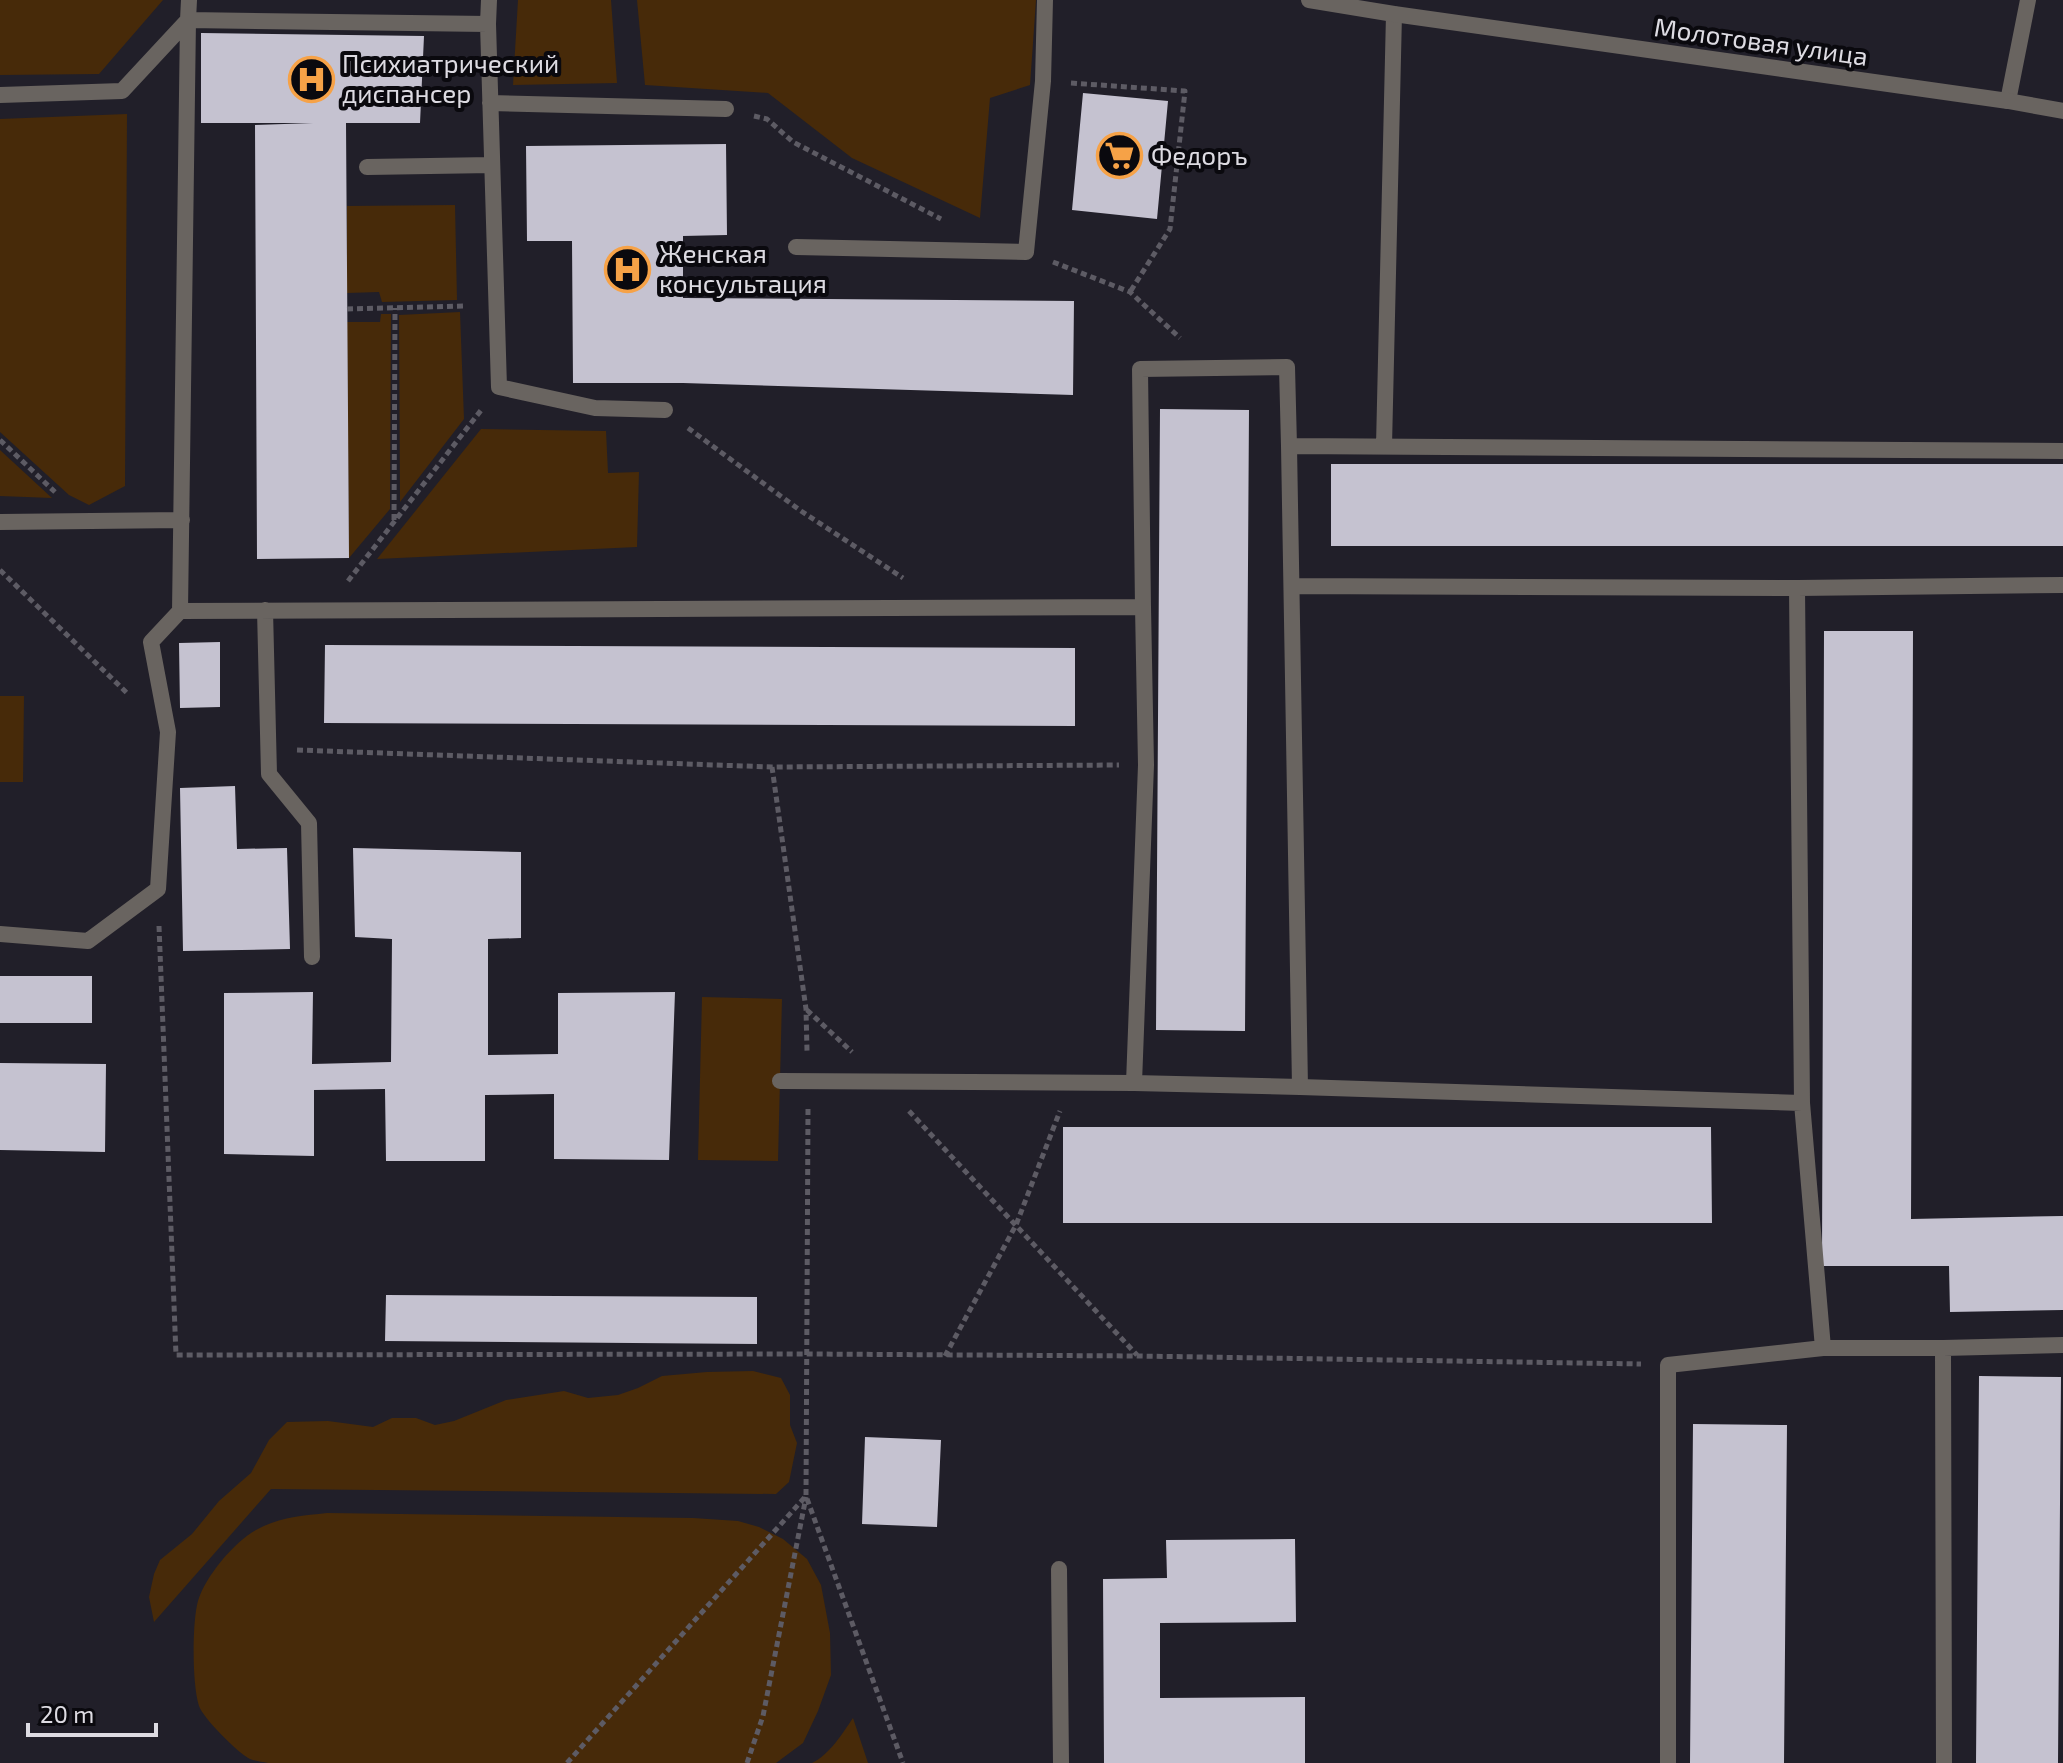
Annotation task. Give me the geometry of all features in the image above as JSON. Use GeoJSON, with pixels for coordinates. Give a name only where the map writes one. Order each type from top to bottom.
{"type":"FeatureCollection","features":[{"type":"Feature","properties":{"kind":"street"},"geometry":{"type":"LineString","coordinates":[[0,934],[88,941],[158,889],[168,732],[151,642],[180,611],[189,0]]}},
{"type":"Feature","properties":{"kind":"street"},"geometry":{"type":"LineString","coordinates":[[489,0],[499,387],[595,408],[665,410]]}},
{"type":"Feature","properties":{"kind":"street"},"geometry":{"type":"LineString","coordinates":[[796,247],[1026,252],[1043,81],[1045,0]]}},
{"type":"Feature","properties":{"kind":"street","name":"Молотовая улица"},"geometry":{"type":"LineString","coordinates":[[1309,0],[2063,111]]}},
{"type":"Feature","properties":{"kind":"street"},"geometry":{"type":"LineString","coordinates":[[2008,101],[2028,0]]}},
{"type":"Feature","properties":{"kind":"street"},"geometry":{"type":"LineString","coordinates":[[1384,446],[1394,14]]}},
{"type":"Feature","properties":{"kind":"street"},"geometry":{"type":"LineString","coordinates":[[0,95],[122,91],[188,20],[488,24]]}},
{"type":"Feature","properties":{"kind":"street"},"geometry":{"type":"LineString","coordinates":[[490,103],[726,109]]}},
{"type":"Feature","properties":{"kind":"street"},"geometry":{"type":"LineString","coordinates":[[367,167],[492,165]]}},
{"type":"Feature","properties":{"kind":"street"},"geometry":{"type":"LineString","coordinates":[[1134,1083],[1146,765],[1140,369],[1287,367],[1300,1087]]}},
{"type":"Feature","properties":{"kind":"street"},"geometry":{"type":"LineString","coordinates":[[1289,446],[2063,451]]}},
{"type":"Feature","properties":{"kind":"street"},"geometry":{"type":"LineString","coordinates":[[0,522],[182,520]]}},
{"type":"Feature","properties":{"kind":"street"},"geometry":{"type":"LineString","coordinates":[[1292,586],[1797,588],[2063,585]]}},
{"type":"Feature","properties":{"kind":"street"},"geometry":{"type":"LineString","coordinates":[[1797,588],[1802,1103],[1823,1348]]}},
{"type":"Feature","properties":{"kind":"street"},"geometry":{"type":"LineString","coordinates":[[180,611],[1143,607]]}},
{"type":"Feature","properties":{"kind":"street"},"geometry":{"type":"LineString","coordinates":[[265,610],[269,774],[309,823],[312,957]]}},
{"type":"Feature","properties":{"kind":"street"},"geometry":{"type":"LineString","coordinates":[[780,1081],[1134,1083],[1802,1103]]}},
{"type":"Feature","properties":{"kind":"street"},"geometry":{"type":"LineString","coordinates":[[1668,1763],[1668,1365],[1823,1348],[2063,1345]]}},
{"type":"Feature","properties":{"kind":"street"},"geometry":{"type":"LineString","coordinates":[[1943,1348],[1944,1763]]}},
{"type":"Feature","properties":{"kind":"street"},"geometry":{"type":"LineString","coordinates":[[1059,1569],[1061,1763]]}},
{"type":"Feature","properties":{"kind":"path"},"geometry":{"type":"LineString","coordinates":[[1043,81],[1185,91],[1170,229],[1130,292]]}},
{"type":"Feature","properties":{"kind":"path"},"geometry":{"type":"LineString","coordinates":[[726,109],[767,119],[793,142],[948,222]]}},
{"type":"Feature","properties":{"kind":"path"},"geometry":{"type":"LineString","coordinates":[[1026,252],[1130,292],[1213,368]]}},
{"type":"Feature","properties":{"kind":"path"},"geometry":{"type":"LineString","coordinates":[[347,309],[497,306]]}},
{"type":"Feature","properties":{"kind":"path"},"geometry":{"type":"LineString","coordinates":[[394,521],[395,308]]}},
{"type":"Feature","properties":{"kind":"path"},"geometry":{"type":"LineString","coordinates":[[325,610],[499,387]]}},
{"type":"Feature","properties":{"kind":"path"},"geometry":{"type":"LineString","coordinates":[[665,410],[801,511],[950,608]]}},
{"type":"Feature","properties":{"kind":"path"},"geometry":{"type":"LineString","coordinates":[[0,440],[84,520]]}},
{"type":"Feature","properties":{"kind":"path"},"geometry":{"type":"LineString","coordinates":[[0,570],[168,732]]}},
{"type":"Feature","properties":{"kind":"path"},"geometry":{"type":"LineString","coordinates":[[268,749],[772,767],[1146,765]]}},
{"type":"Feature","properties":{"kind":"path"},"geometry":{"type":"LineString","coordinates":[[747,1763],[763,1716],[806,1496],[806,1009],[772,767]]}},
{"type":"Feature","properties":{"kind":"path"},"geometry":{"type":"LineString","coordinates":[[158,889],[176,1355],[1138,1356],[1668,1365]]}},
{"type":"Feature","properties":{"kind":"path"},"geometry":{"type":"LineString","coordinates":[[806,1009],[884,1083],[1138,1356]]}},
{"type":"Feature","properties":{"kind":"path"},"geometry":{"type":"LineString","coordinates":[[945,1356],[1016,1225],[1071,1083]]}},
{"type":"Feature","properties":{"kind":"path"},"geometry":{"type":"LineString","coordinates":[[567,1763],[806,1496]]}},
{"type":"Feature","properties":{"kind":"path"},"geometry":{"type":"LineString","coordinates":[[806,1496],[903,1763]]}},
{"type":"Feature","properties":{"kind":"shaded area"},"geometry":{"type":"Polygon","coordinates":[[[0,0],[163,0],[99,74],[0,75],[0,0]]]}},
{"type":"Feature","properties":{"kind":"shaded area"},"geometry":{"type":"Polygon","coordinates":[[[518,0],[611,0],[617,83],[513,85],[518,0]]]}},
{"type":"Feature","properties":{"kind":"shaded area"},"geometry":{"type":"Polygon","coordinates":[[[637,0],[1036,0],[1030,85],[990,98],[980,218],[852,158],[768,93],[645,85],[637,0]]]}},
{"type":"Feature","properties":{"kind":"shaded area"},"geometry":{"type":"Polygon","coordinates":[[[127,114],[125,486],[89,505],[69,495],[0,432],[0,119],[127,114]]]}},
{"type":"Feature","properties":{"kind":"shaded area"},"geometry":{"type":"Polygon","coordinates":[[[455,205],[457,300],[382,302],[379,292],[347,293],[347,206],[455,205]]]}},
{"type":"Feature","properties":{"kind":"shaded area"},"geometry":{"type":"Polygon","coordinates":[[[460,312],[464,419],[400,502],[399,315],[460,312]]]}},
{"type":"Feature","properties":{"kind":"shaded area"},"geometry":{"type":"Polygon","coordinates":[[[381,314],[391,314],[390,509],[349,558],[347,322],[380,322],[381,314]]]}},
{"type":"Feature","properties":{"kind":"shaded area"},"geometry":{"type":"Polygon","coordinates":[[[481,429],[606,431],[608,473],[639,472],[637,547],[377,559],[481,429]]]}},
{"type":"Feature","properties":{"kind":"shaded area"},"geometry":{"type":"Polygon","coordinates":[[[0,450],[52,498],[0,496],[0,450]]]}},
{"type":"Feature","properties":{"kind":"shaded area"},"geometry":{"type":"Polygon","coordinates":[[[0,696],[24,696],[23,782],[0,782],[0,696]]]}},
{"type":"Feature","properties":{"kind":"shaded area"},"geometry":{"type":"Polygon","coordinates":[[[702,997],[782,999],[778,1161],[698,1160],[702,997]]]}},
{"type":"Feature","properties":{"kind":"shaded area"},"geometry":{"type":"Polygon","coordinates":[[[753,1371],[781,1378],[790,1395],[790,1425],[797,1443],[789,1482],[776,1494],[271,1489],[154,1622],[149,1597],[160,1560],[192,1534],[219,1501],[251,1473],[269,1440],[287,1422],[328,1421],[373,1427],[392,1418],[416,1418],[435,1425],[454,1421],[506,1400],[564,1391],[588,1398],[618,1395],[662,1376],[753,1371]]]}},
{"type":"Feature","properties":{"kind":"shaded area"},"geometry":{"type":"Polygon","coordinates":[[[327,1513],[693,1518],[738,1521],[759,1527],[783,1539],[807,1559],[821,1585],[830,1633],[831,1675],[818,1711],[803,1743],[776,1763],[268,1763],[250,1759],[222,1735],[199,1706],[194,1654],[198,1601],[214,1571],[247,1536],[282,1520],[327,1513]]]}},
{"type":"Feature","properties":{"kind":"shaded area"},"geometry":{"type":"Polygon","coordinates":[[[853,1718],[868,1763],[812,1763],[830,1749],[853,1718]]]}},
{"type":"Feature","properties":{"kind":"building"},"geometry":{"type":"Polygon","coordinates":[[[201,33],[424,36],[420,123],[346,123],[349,558],[257,559],[255,125],[313,123],[201,123],[201,33]]]}},
{"type":"Feature","properties":{"kind":"building","name":"Федоръ"},"geometry":{"type":"Polygon","coordinates":[[[1083,93],[1168,101],[1157,219],[1072,210],[1083,93]]]}},
{"type":"Feature","properties":{"kind":"building"},"geometry":{"type":"Polygon","coordinates":[[[726,144],[727,235],[683,236],[683,298],[1074,301],[1073,395],[683,383],[573,383],[572,241],[527,241],[526,146],[726,144]]]}},
{"type":"Feature","properties":{"kind":"building"},"geometry":{"type":"Polygon","coordinates":[[[1160,409],[1249,410],[1245,1031],[1156,1030],[1160,409]]]}},
{"type":"Feature","properties":{"kind":"building"},"geometry":{"type":"Polygon","coordinates":[[[1331,464],[2063,464],[2063,546],[1331,546],[1331,464]]]}},
{"type":"Feature","properties":{"kind":"building"},"geometry":{"type":"Polygon","coordinates":[[[1824,631],[1913,631],[1911,1219],[2063,1216],[2063,1310],[1950,1312],[1949,1266],[1822,1266],[1824,631]]]}},
{"type":"Feature","properties":{"kind":"building"},"geometry":{"type":"Polygon","coordinates":[[[220,642],[220,707],[180,708],[179,643],[220,642]]]}},
{"type":"Feature","properties":{"kind":"building"},"geometry":{"type":"Polygon","coordinates":[[[325,645],[1075,648],[1075,726],[324,723],[325,645]]]}},
{"type":"Feature","properties":{"kind":"building"},"geometry":{"type":"Polygon","coordinates":[[[235,786],[237,849],[287,848],[290,949],[183,951],[180,788],[235,786]]]}},
{"type":"Feature","properties":{"kind":"building"},"geometry":{"type":"Polygon","coordinates":[[[353,848],[521,852],[521,938],[488,939],[488,1055],[558,1054],[558,993],[675,992],[669,1160],[554,1159],[554,1094],[485,1095],[485,1161],[386,1161],[385,1089],[314,1090],[314,1156],[224,1154],[224,993],[313,992],[312,1064],[391,1062],[392,939],[355,937],[353,848]]]}},
{"type":"Feature","properties":{"kind":"building"},"geometry":{"type":"Polygon","coordinates":[[[0,976],[92,976],[92,1023],[0,1023],[0,976]]]}},
{"type":"Feature","properties":{"kind":"building"},"geometry":{"type":"Polygon","coordinates":[[[0,1063],[106,1064],[105,1152],[0,1150],[0,1063]]]}},
{"type":"Feature","properties":{"kind":"building"},"geometry":{"type":"Polygon","coordinates":[[[1063,1127],[1711,1127],[1712,1223],[1063,1223],[1063,1127]]]}},
{"type":"Feature","properties":{"kind":"building"},"geometry":{"type":"Polygon","coordinates":[[[386,1295],[757,1297],[757,1344],[385,1341],[386,1295]]]}},
{"type":"Feature","properties":{"kind":"building"},"geometry":{"type":"Polygon","coordinates":[[[1979,1376],[2061,1377],[2058,1763],[1976,1763],[1979,1376]]]}},
{"type":"Feature","properties":{"kind":"building"},"geometry":{"type":"Polygon","coordinates":[[[1693,1424],[1787,1425],[1784,1763],[1690,1763],[1693,1424]]]}},
{"type":"Feature","properties":{"kind":"building"},"geometry":{"type":"Polygon","coordinates":[[[865,1437],[941,1440],[937,1527],[862,1524],[865,1437]]]}},
{"type":"Feature","properties":{"kind":"building"},"geometry":{"type":"Polygon","coordinates":[[[1295,1539],[1296,1622],[1160,1623],[1160,1698],[1305,1697],[1305,1763],[1104,1763],[1103,1579],[1167,1578],[1166,1540],[1295,1539]]]}},
{"type":"Feature","properties":{"kind":"place","name":"Психиатрический диспансер"},"geometry":{"type":"Point","coordinates":[311,79]}},
{"type":"Feature","properties":{"kind":"place","name":"Федоръ"},"geometry":{"type":"Point","coordinates":[1120,156]}},
{"type":"Feature","properties":{"kind":"place","name":"Женская консультация"},"geometry":{"type":"Point","coordinates":[628,269]}}]}
